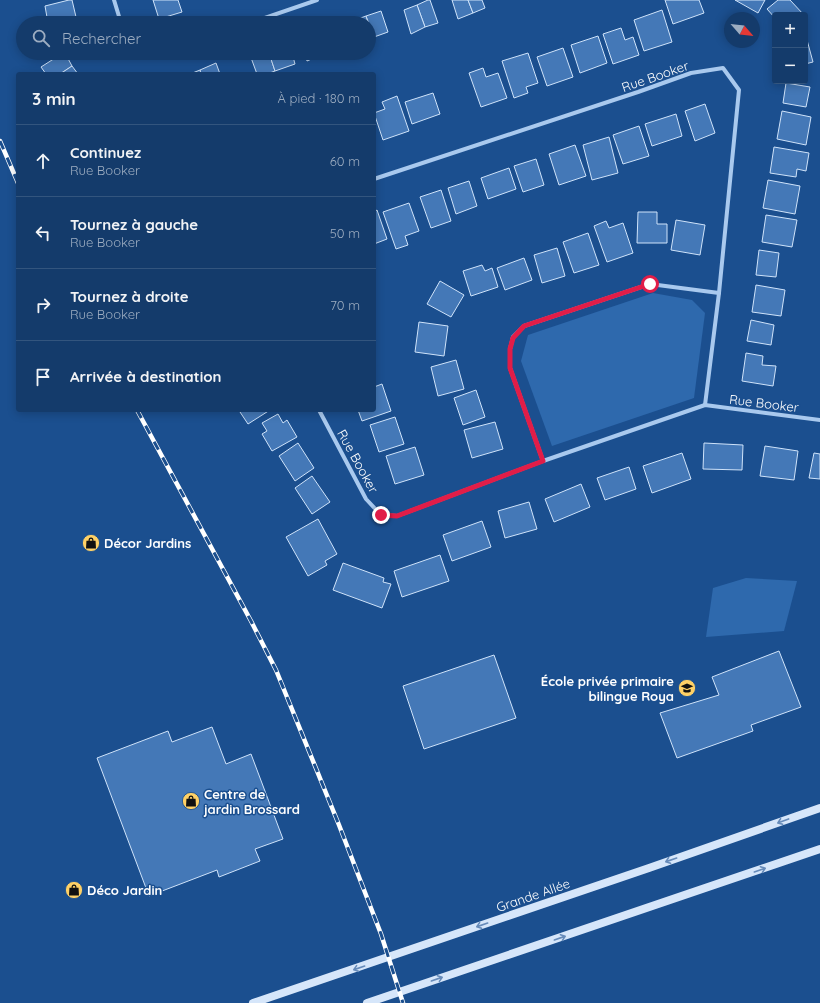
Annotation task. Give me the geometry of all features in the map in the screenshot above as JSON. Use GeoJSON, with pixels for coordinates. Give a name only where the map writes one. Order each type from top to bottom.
{"type":"FeatureCollection","features":[{"type":"Feature","properties":{"kind":"main road","name":"Grande Allée"},"geometry":{"type":"LineString","coordinates":[[253,1003],[656,866],[820,808]]}},
{"type":"Feature","properties":{"kind":"main road"},"geometry":{"type":"LineString","coordinates":[[367,1003],[820,849]]}},
{"type":"Feature","properties":{"kind":"street"},"geometry":{"type":"LineString","coordinates":[[114,0],[119,16]]}},
{"type":"Feature","properties":{"kind":"street"},"geometry":{"type":"LineString","coordinates":[[268,16],[305,2],[317,0]]}},
{"type":"Feature","properties":{"kind":"street","name":"Rue Booker"},"geometry":{"type":"LineString","coordinates":[[376,178],[638,92],[691,73],[723,68],[739,90],[719,293],[705,405]]}},
{"type":"Feature","properties":{"kind":"street"},"geometry":{"type":"LineString","coordinates":[[543,461],[510,368],[510,349],[513,338],[524,326],[650,284],[719,293]]}},
{"type":"Feature","properties":{"kind":"street","name":"Rue Booker"},"geometry":{"type":"LineString","coordinates":[[320,412],[366,499],[381,515],[397,516],[543,461],[705,405],[820,420]]}},
{"type":"Feature","properties":{"kind":"shaded area"},"geometry":{"type":"Polygon","coordinates":[[[653,293],[692,300],[705,313],[694,398],[552,446],[521,361],[528,335],[653,293]]]}},
{"type":"Feature","properties":{"kind":"shaded area"},"geometry":{"type":"Polygon","coordinates":[[[746,578],[797,581],[784,631],[706,637],[713,588],[746,578]]]}},
{"type":"Feature","properties":{"kind":"building"},"geometry":{"type":"Polygon","coordinates":[[[72,0],[76,16],[47,16],[45,6],[72,0]]]}},
{"type":"Feature","properties":{"kind":"building"},"geometry":{"type":"Polygon","coordinates":[[[153,0],[178,0],[182,12],[169,16],[158,16],[153,0]]]}},
{"type":"Feature","properties":{"kind":"building"},"geometry":{"type":"Polygon","coordinates":[[[430,0],[438,23],[425,27],[417,5],[430,0]]]}},
{"type":"Feature","properties":{"kind":"building"},"geometry":{"type":"Polygon","coordinates":[[[452,0],[468,0],[473,13],[458,19],[452,0]]]}},
{"type":"Feature","properties":{"kind":"building"},"geometry":{"type":"Polygon","coordinates":[[[468,0],[482,0],[485,8],[473,13],[468,0]]]}},
{"type":"Feature","properties":{"kind":"building"},"geometry":{"type":"Polygon","coordinates":[[[665,0],[699,0],[704,13],[673,24],[665,0]]]}},
{"type":"Feature","properties":{"kind":"building"},"geometry":{"type":"Polygon","coordinates":[[[735,0],[765,0],[759,12],[735,0]]]}},
{"type":"Feature","properties":{"kind":"building"},"geometry":{"type":"Polygon","coordinates":[[[778,0],[790,0],[801,12],[772,12],[772,15],[767,9],[778,0]]]}},
{"type":"Feature","properties":{"kind":"building"},"geometry":{"type":"Polygon","coordinates":[[[417,5],[425,27],[411,34],[404,10],[417,5]]]}},
{"type":"Feature","properties":{"kind":"building"},"geometry":{"type":"Polygon","coordinates":[[[662,10],[672,42],[644,51],[634,20],[662,10]]]}},
{"type":"Feature","properties":{"kind":"building"},"geometry":{"type":"Polygon","coordinates":[[[381,11],[388,32],[376,36],[376,16],[366,16],[381,11]]]}},
{"type":"Feature","properties":{"kind":"building"},"geometry":{"type":"Polygon","coordinates":[[[621,28],[625,40],[633,37],[639,55],[613,64],[603,34],[621,28]]]}},
{"type":"Feature","properties":{"kind":"building"},"geometry":{"type":"Polygon","coordinates":[[[598,36],[607,63],[580,73],[571,45],[598,36]]]}},
{"type":"Feature","properties":{"kind":"building"},"geometry":{"type":"Polygon","coordinates":[[[808,44],[813,62],[808,63],[808,44]]]}},
{"type":"Feature","properties":{"kind":"building"},"geometry":{"type":"Polygon","coordinates":[[[563,48],[573,77],[547,86],[537,57],[563,48]]]}},
{"type":"Feature","properties":{"kind":"building"},"geometry":{"type":"Polygon","coordinates":[[[528,53],[538,83],[526,87],[528,93],[514,98],[502,61],[528,53]]]}},
{"type":"Feature","properties":{"kind":"building"},"geometry":{"type":"Polygon","coordinates":[[[52,60],[69,60],[72,66],[63,72],[45,72],[41,67],[52,60]]]}},
{"type":"Feature","properties":{"kind":"building"},"geometry":{"type":"Polygon","coordinates":[[[252,60],[271,60],[275,71],[256,72],[252,60]]]}},
{"type":"Feature","properties":{"kind":"building"},"geometry":{"type":"Polygon","coordinates":[[[271,60],[294,60],[295,64],[275,71],[271,60]]]}},
{"type":"Feature","properties":{"kind":"building"},"geometry":{"type":"Polygon","coordinates":[[[216,63],[219,72],[200,72],[200,70],[216,63]]]}},
{"type":"Feature","properties":{"kind":"building"},"geometry":{"type":"Polygon","coordinates":[[[72,66],[76,72],[63,72],[72,66]]]}},
{"type":"Feature","properties":{"kind":"building"},"geometry":{"type":"Polygon","coordinates":[[[483,68],[486,77],[498,73],[507,98],[481,107],[469,73],[483,68]]]}},
{"type":"Feature","properties":{"kind":"building"},"geometry":{"type":"Polygon","coordinates":[[[786,84],[810,87],[806,107],[783,103],[786,84]]]}},
{"type":"Feature","properties":{"kind":"building"},"geometry":{"type":"Polygon","coordinates":[[[433,93],[440,114],[412,124],[405,102],[433,93]]]}},
{"type":"Feature","properties":{"kind":"building"},"geometry":{"type":"Polygon","coordinates":[[[397,96],[409,131],[383,140],[376,119],[376,112],[385,109],[382,102],[397,96]]]}},
{"type":"Feature","properties":{"kind":"building"},"geometry":{"type":"Polygon","coordinates":[[[705,104],[715,133],[695,141],[685,111],[705,104]]]}},
{"type":"Feature","properties":{"kind":"building"},"geometry":{"type":"Polygon","coordinates":[[[782,111],[811,117],[806,145],[777,139],[782,111]]]}},
{"type":"Feature","properties":{"kind":"building"},"geometry":{"type":"Polygon","coordinates":[[[676,114],[682,136],[652,146],[645,124],[676,114]]]}},
{"type":"Feature","properties":{"kind":"building"},"geometry":{"type":"Polygon","coordinates":[[[639,126],[649,156],[623,164],[613,135],[639,126]]]}},
{"type":"Feature","properties":{"kind":"building"},"geometry":{"type":"Polygon","coordinates":[[[609,137],[618,173],[592,180],[583,145],[609,137]]]}},
{"type":"Feature","properties":{"kind":"building"},"geometry":{"type":"Polygon","coordinates":[[[575,145],[586,176],[559,185],[549,154],[575,145]]]}},
{"type":"Feature","properties":{"kind":"building"},"geometry":{"type":"Polygon","coordinates":[[[774,147],[809,153],[806,171],[797,169],[796,177],[770,173],[774,147]]]}},
{"type":"Feature","properties":{"kind":"building"},"geometry":{"type":"Polygon","coordinates":[[[536,159],[544,185],[523,192],[514,166],[536,159]]]}},
{"type":"Feature","properties":{"kind":"building"},"geometry":{"type":"Polygon","coordinates":[[[509,168],[516,189],[488,199],[481,178],[509,168]]]}},
{"type":"Feature","properties":{"kind":"building"},"geometry":{"type":"Polygon","coordinates":[[[768,180],[800,186],[795,214],[763,208],[768,180]]]}},
{"type":"Feature","properties":{"kind":"building"},"geometry":{"type":"Polygon","coordinates":[[[469,181],[477,206],[456,214],[448,188],[469,181]]]}},
{"type":"Feature","properties":{"kind":"building"},"geometry":{"type":"Polygon","coordinates":[[[441,190],[451,221],[431,228],[420,197],[441,190]]]}},
{"type":"Feature","properties":{"kind":"building"},"geometry":{"type":"Polygon","coordinates":[[[409,203],[419,231],[405,236],[408,245],[396,249],[383,212],[409,203]]]}},
{"type":"Feature","properties":{"kind":"building"},"geometry":{"type":"Polygon","coordinates":[[[377,210],[387,239],[376,243],[377,210]]]}},
{"type":"Feature","properties":{"kind":"building"},"geometry":{"type":"Polygon","coordinates":[[[638,212],[657,212],[657,224],[667,224],[667,243],[637,243],[638,212]]]}},
{"type":"Feature","properties":{"kind":"building"},"geometry":{"type":"Polygon","coordinates":[[[766,215],[797,220],[792,247],[762,242],[766,215]]]}},
{"type":"Feature","properties":{"kind":"building"},"geometry":{"type":"Polygon","coordinates":[[[676,220],[705,225],[700,255],[671,250],[676,220]]]}},
{"type":"Feature","properties":{"kind":"building"},"geometry":{"type":"Polygon","coordinates":[[[606,221],[609,228],[623,223],[633,253],[607,262],[594,226],[606,221]]]}},
{"type":"Feature","properties":{"kind":"building"},"geometry":{"type":"Polygon","coordinates":[[[588,233],[599,265],[574,273],[563,242],[588,233]]]}},
{"type":"Feature","properties":{"kind":"building"},"geometry":{"type":"Polygon","coordinates":[[[557,248],[565,276],[542,283],[534,255],[557,248]]]}},
{"type":"Feature","properties":{"kind":"building"},"geometry":{"type":"Polygon","coordinates":[[[759,250],[779,253],[776,277],[756,275],[759,250]]]}},
{"type":"Feature","properties":{"kind":"building"},"geometry":{"type":"Polygon","coordinates":[[[524,258],[532,280],[505,290],[497,268],[524,258]]]}},
{"type":"Feature","properties":{"kind":"building"},"geometry":{"type":"Polygon","coordinates":[[[482,265],[485,271],[492,268],[498,287],[471,296],[463,271],[482,265]]]}},
{"type":"Feature","properties":{"kind":"building"},"geometry":{"type":"Polygon","coordinates":[[[440,281],[464,295],[451,317],[427,304],[440,281]]]}},
{"type":"Feature","properties":{"kind":"building"},"geometry":{"type":"Polygon","coordinates":[[[756,285],[785,290],[781,316],[752,312],[756,285]]]}},
{"type":"Feature","properties":{"kind":"building"},"geometry":{"type":"Polygon","coordinates":[[[751,320],[774,325],[771,345],[747,341],[751,320]]]}},
{"type":"Feature","properties":{"kind":"building"},"geometry":{"type":"Polygon","coordinates":[[[419,322],[448,326],[444,356],[415,352],[419,322]]]}},
{"type":"Feature","properties":{"kind":"building"},"geometry":{"type":"Polygon","coordinates":[[[746,353],[763,356],[762,365],[776,366],[773,386],[742,381],[746,353]]]}},
{"type":"Feature","properties":{"kind":"building"},"geometry":{"type":"Polygon","coordinates":[[[456,360],[464,389],[438,396],[431,367],[456,360]]]}},
{"type":"Feature","properties":{"kind":"building"},"geometry":{"type":"Polygon","coordinates":[[[382,384],[391,411],[362,421],[359,412],[376,412],[376,386],[382,384]]]}},
{"type":"Feature","properties":{"kind":"building"},"geometry":{"type":"Polygon","coordinates":[[[476,390],[485,417],[463,425],[454,398],[476,390]]]}},
{"type":"Feature","properties":{"kind":"building"},"geometry":{"type":"Polygon","coordinates":[[[240,412],[267,412],[248,424],[240,412]]]}},
{"type":"Feature","properties":{"kind":"building"},"geometry":{"type":"Polygon","coordinates":[[[278,414],[283,423],[287,420],[297,437],[272,451],[262,434],[267,431],[262,423],[278,414]]]}},
{"type":"Feature","properties":{"kind":"building"},"geometry":{"type":"Polygon","coordinates":[[[395,417],[404,444],[379,452],[370,425],[395,417]]]}},
{"type":"Feature","properties":{"kind":"building"},"geometry":{"type":"Polygon","coordinates":[[[495,422],[503,449],[472,458],[464,430],[495,422]]]}},
{"type":"Feature","properties":{"kind":"building"},"geometry":{"type":"Polygon","coordinates":[[[298,443],[314,468],[295,481],[279,456],[298,443]]]}},
{"type":"Feature","properties":{"kind":"building"},"geometry":{"type":"Polygon","coordinates":[[[704,443],[743,445],[742,470],[703,469],[704,443]]]}},
{"type":"Feature","properties":{"kind":"building"},"geometry":{"type":"Polygon","coordinates":[[[765,446],[798,451],[794,480],[760,476],[765,446]]]}},
{"type":"Feature","properties":{"kind":"building"},"geometry":{"type":"Polygon","coordinates":[[[415,447],[424,475],[395,484],[386,456],[415,447]]]}},
{"type":"Feature","properties":{"kind":"building"},"geometry":{"type":"Polygon","coordinates":[[[682,453],[691,479],[652,493],[643,466],[682,453]]]}},
{"type":"Feature","properties":{"kind":"building"},"geometry":{"type":"Polygon","coordinates":[[[814,453],[820,454],[820,479],[809,478],[814,453]]]}},
{"type":"Feature","properties":{"kind":"building"},"geometry":{"type":"Polygon","coordinates":[[[629,467],[636,489],[605,500],[597,478],[629,467]]]}},
{"type":"Feature","properties":{"kind":"building"},"geometry":{"type":"Polygon","coordinates":[[[312,476],[330,502],[312,514],[295,488],[312,476]]]}},
{"type":"Feature","properties":{"kind":"building"},"geometry":{"type":"Polygon","coordinates":[[[581,484],[590,507],[554,522],[545,499],[581,484]]]}},
{"type":"Feature","properties":{"kind":"building"},"geometry":{"type":"Polygon","coordinates":[[[529,502],[537,529],[505,538],[498,511],[529,502]]]}},
{"type":"Feature","properties":{"kind":"building"},"geometry":{"type":"Polygon","coordinates":[[[318,519],[337,554],[325,561],[327,565],[308,576],[286,537],[318,519]]]}},
{"type":"Feature","properties":{"kind":"building"},"geometry":{"type":"Polygon","coordinates":[[[482,521],[491,547],[452,561],[443,535],[482,521]]]}},
{"type":"Feature","properties":{"kind":"building"},"geometry":{"type":"Polygon","coordinates":[[[440,555],[449,581],[402,597],[394,571],[440,555]]]}},
{"type":"Feature","properties":{"kind":"building"},"geometry":{"type":"Polygon","coordinates":[[[343,563],[384,578],[383,582],[391,584],[382,608],[333,590],[343,563]]]}},
{"type":"Feature","properties":{"kind":"building"},"geometry":{"type":"Polygon","coordinates":[[[779,651],[801,707],[751,725],[753,731],[677,758],[660,713],[719,695],[712,677],[779,651]]]}},
{"type":"Feature","properties":{"kind":"building"},"geometry":{"type":"Polygon","coordinates":[[[494,655],[516,718],[424,749],[403,686],[494,655]]]}},
{"type":"Feature","properties":{"kind":"building","name":"Centre de jardin Brossard"},"geometry":{"type":"Polygon","coordinates":[[[212,727],[226,764],[251,754],[283,839],[255,849],[260,861],[219,877],[217,870],[149,896],[97,758],[168,731],[172,742],[212,727]]]}},
{"type":"Feature","properties":{"kind":"railway"},"geometry":{"type":"LineString","coordinates":[[0,141],[16,178]]}},
{"type":"Feature","properties":{"kind":"railway"},"geometry":{"type":"LineString","coordinates":[[138,412],[276,670],[339,825],[381,934],[403,1003]]}},
{"type":"Feature","properties":{"kind":"place","name":"Décor Jardins"},"geometry":{"type":"Point","coordinates":[91,543]}},
{"type":"Feature","properties":{"kind":"place","name":"École privée primaire bilingue Roya"},"geometry":{"type":"Point","coordinates":[687,688]}},
{"type":"Feature","properties":{"kind":"place","name":"Centre de jardin Brossard"},"geometry":{"type":"Point","coordinates":[191,801]}},
{"type":"Feature","properties":{"kind":"place","name":"Déco Jardin"},"geometry":{"type":"Point","coordinates":[74,890]}},
{"type":"Feature","properties":{"kind":"route"},"geometry":{"type":"LineString","coordinates":[[381,515],[397,516],[543,461],[510,368],[510,349],[513,338],[524,326],[650,284]]}}]}
